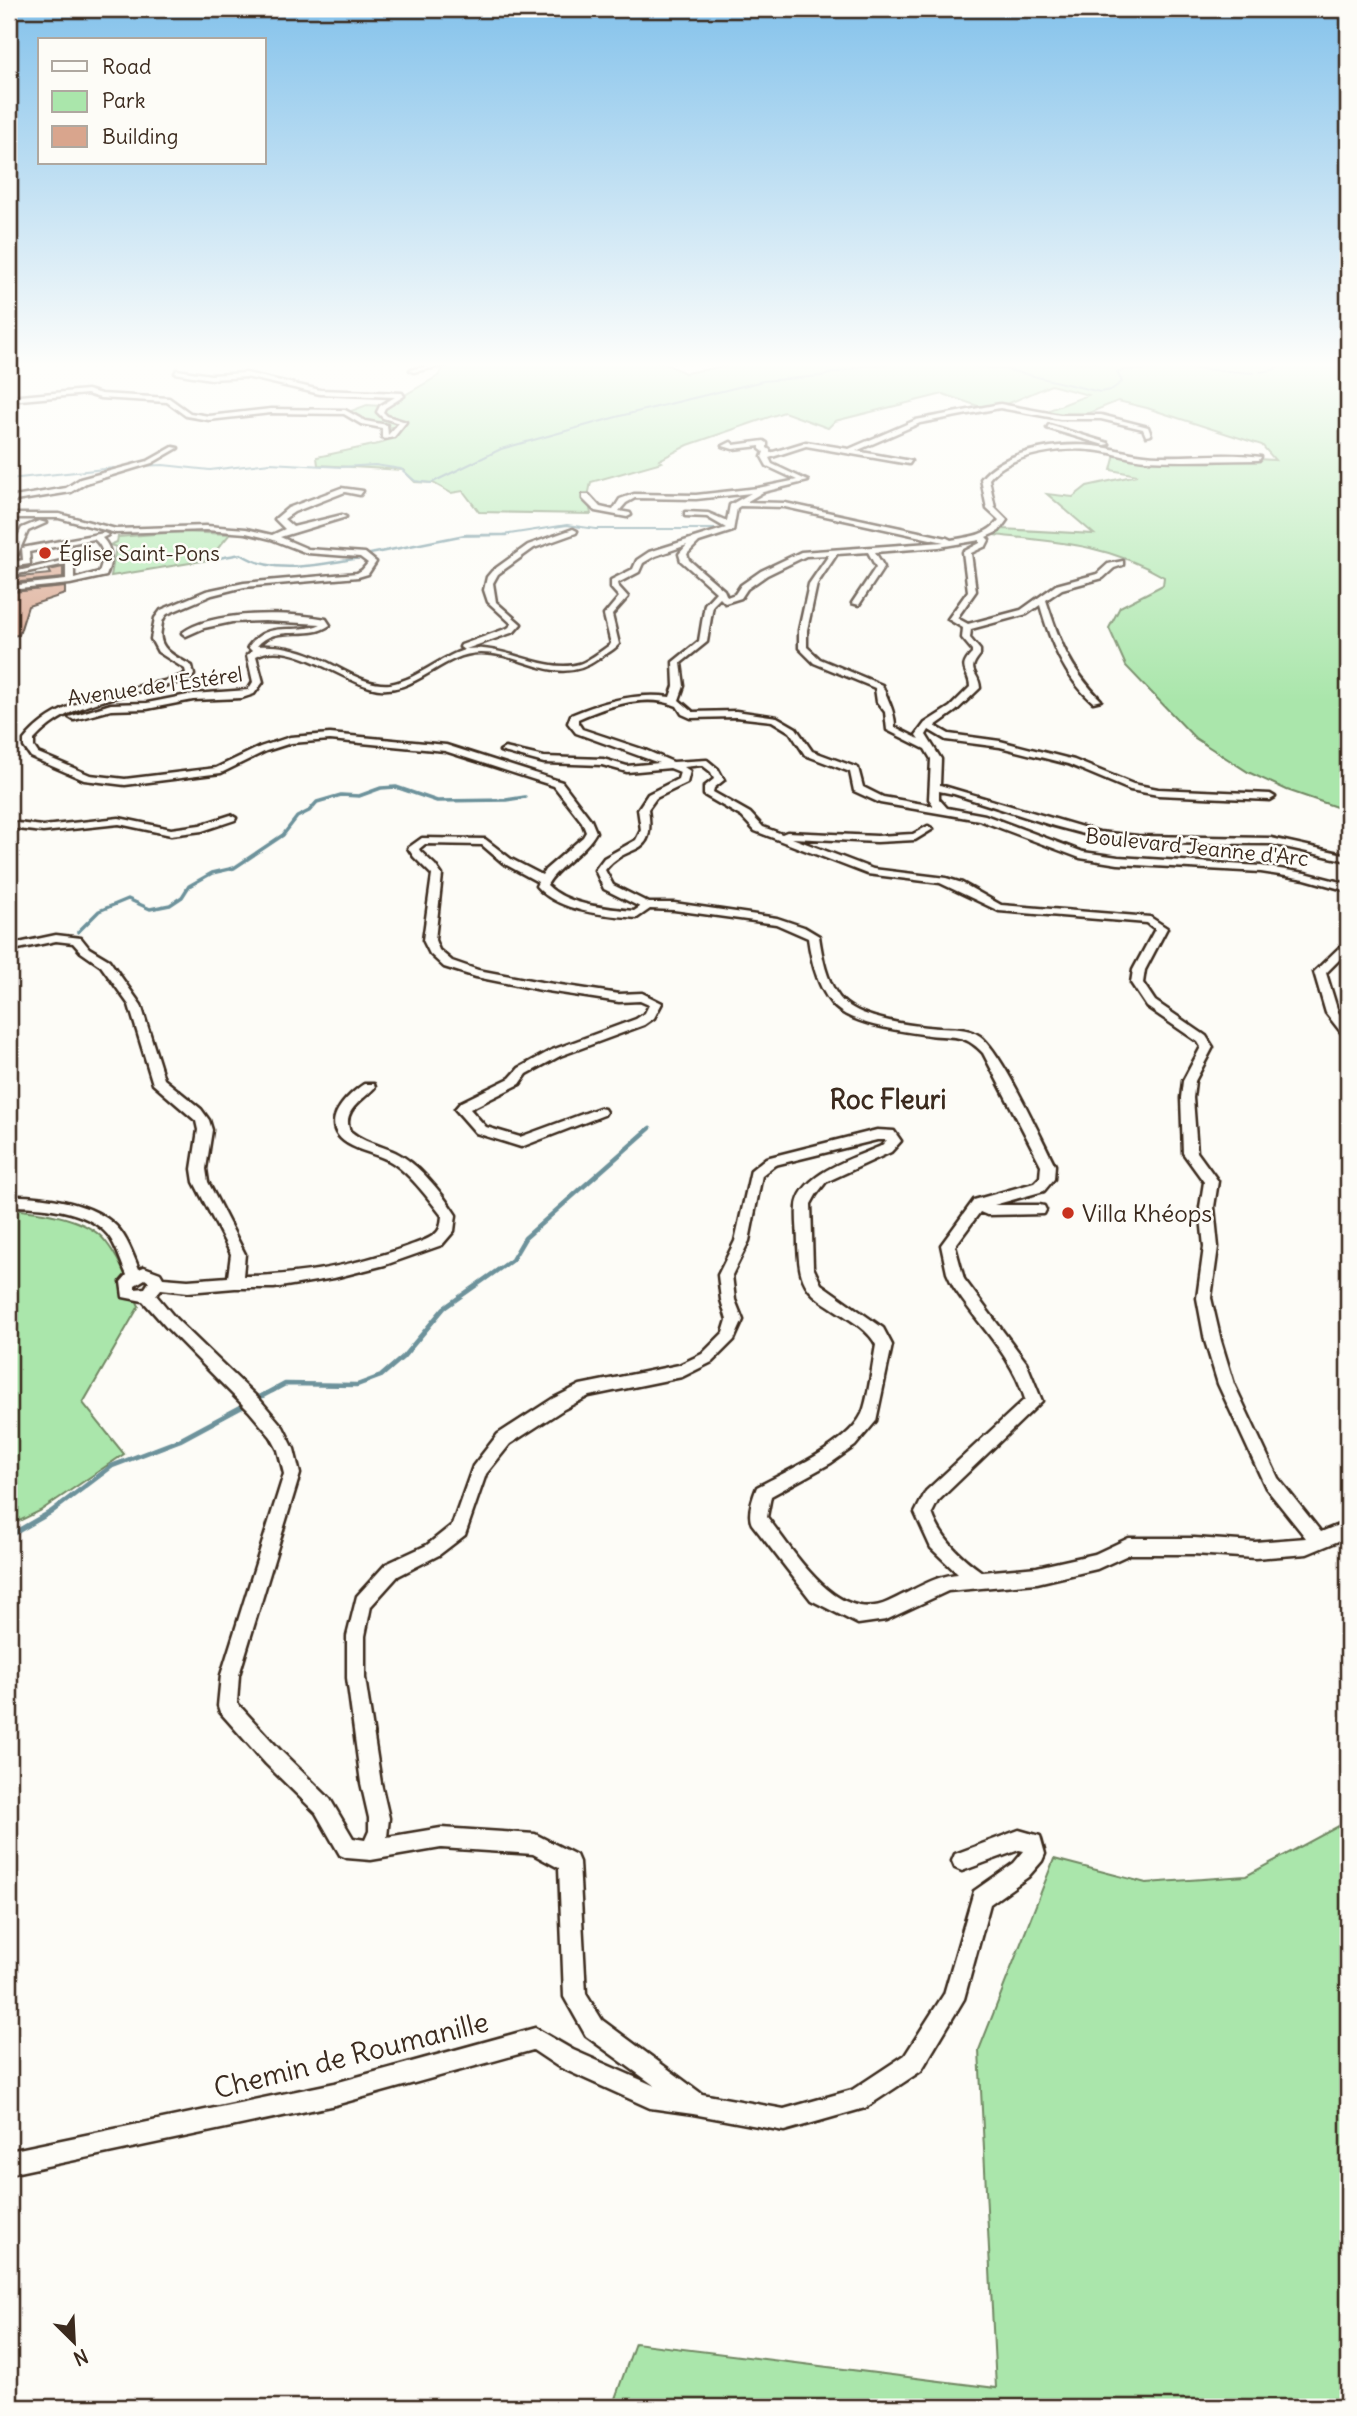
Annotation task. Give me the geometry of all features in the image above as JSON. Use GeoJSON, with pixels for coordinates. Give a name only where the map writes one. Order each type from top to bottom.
{"type":"FeatureCollection","features":[{"type":"Feature","properties":{"kind":"street"},"geometry":{"type":"LineString","coordinates":[[9,500],[68,490],[83,481],[105,475]]}},
{"type":"Feature","properties":{"kind":"street"},"geometry":{"type":"LineString","coordinates":[[614,513],[623,501],[634,496],[696,497],[761,490],[804,481],[790,475]]}},
{"type":"Feature","properties":{"kind":"street"},"geometry":{"type":"LineString","coordinates":[[761,490],[737,504],[732,510],[730,526],[725,531],[698,538],[683,557],[721,592],[725,601],[738,596],[756,577],[798,556],[835,551],[939,545],[981,537],[996,529],[1003,520],[991,509],[985,479],[988,475]]}},
{"type":"Feature","properties":{"kind":"street"},"geometry":{"type":"LineString","coordinates":[[289,530],[279,519],[291,510],[344,491],[360,494]]}},
{"type":"Feature","properties":{"kind":"street"},"geometry":{"type":"LineString","coordinates":[[586,497],[598,509],[627,515]]}},
{"type":"Feature","properties":{"kind":"street"},"geometry":{"type":"LineString","coordinates":[[737,504],[785,505],[955,541]]}},
{"type":"Feature","properties":{"kind":"street"},"geometry":{"type":"LineString","coordinates":[[688,514],[708,515],[730,526]]}},
{"type":"Feature","properties":{"kind":"street"},"geometry":{"type":"LineString","coordinates":[[9,516],[44,520],[71,518],[116,531],[206,528],[246,531],[273,537],[307,551],[362,555],[372,562],[365,572],[358,575],[230,587],[176,606],[159,618],[155,639],[161,650],[189,668],[191,673],[187,677],[94,699],[55,718],[34,732],[29,740],[29,747],[34,755],[88,778],[125,782],[195,775],[230,766],[263,748],[290,740],[330,737],[446,748],[558,784],[587,822],[591,832],[587,839],[542,880],[541,886],[544,890],[554,896],[611,913],[637,915],[647,906]]}},
{"type":"Feature","properties":{"kind":"street"},"geometry":{"type":"LineString","coordinates":[[273,537],[289,530],[342,517]]}},
{"type":"Feature","properties":{"kind":"street"},"geometry":{"type":"LineString","coordinates":[[17,544],[44,520]]}},
{"type":"Feature","properties":{"kind":"street"},"geometry":{"type":"LineString","coordinates":[[37,547],[37,538],[44,520]]}},
{"type":"Feature","properties":{"kind":"street"},"geometry":{"type":"LineString","coordinates":[[9,539],[17,544],[37,547],[97,538],[116,531]]}},
{"type":"Feature","properties":{"kind":"street"},"geometry":{"type":"LineString","coordinates":[[455,654],[459,649],[511,630],[517,624],[513,618],[494,606],[490,599],[489,579],[495,570],[519,557],[527,549],[573,531]]}},
{"type":"Feature","properties":{"kind":"street"},"geometry":{"type":"LineString","coordinates":[[981,537],[985,540],[983,544],[967,552],[974,584],[972,594],[952,619],[967,627],[1024,612],[1059,587],[1100,576],[1111,566],[1120,563]]}},
{"type":"Feature","properties":{"kind":"street"},"geometry":{"type":"LineString","coordinates":[[9,588],[70,582],[103,574],[108,549],[106,544],[97,538]]}},
{"type":"Feature","properties":{"kind":"street","name":"Avenue de l'Estérel"},"geometry":{"type":"LineString","coordinates":[[55,718],[77,716],[111,707],[147,706],[185,698],[251,692],[258,682],[251,655],[256,650],[267,647],[289,650],[384,687],[402,683],[455,654],[492,651],[541,664],[582,666],[615,644],[608,615],[624,597],[615,588],[614,582],[636,570],[647,556],[698,538]]}},
{"type":"Feature","properties":{"kind":"street"},"geometry":{"type":"LineString","coordinates":[[9,565],[27,562],[17,544]]}},
{"type":"Feature","properties":{"kind":"street"},"geometry":{"type":"LineString","coordinates":[[856,603],[880,567],[870,549]]}},
{"type":"Feature","properties":{"kind":"street"},"geometry":{"type":"LineString","coordinates":[[835,551],[813,584],[803,630],[803,648],[817,662],[878,687],[883,705],[890,712],[890,728],[929,748]]}},
{"type":"Feature","properties":{"kind":"street"},"geometry":{"type":"LineString","coordinates":[[9,573],[70,561],[70,582]]}},
{"type":"Feature","properties":{"kind":"street"},"geometry":{"type":"LineString","coordinates":[[721,592],[709,604],[703,642],[677,662],[679,686],[674,700],[608,704],[574,717],[573,723],[579,731],[685,771],[683,781],[652,796],[643,808],[646,830],[641,842],[608,860],[600,870],[608,887],[647,906],[675,905],[718,914],[778,919],[788,923],[813,936],[818,967],[839,1005],[876,1020],[932,1031],[974,1035],[988,1051],[1048,1165],[1047,1178],[1038,1187],[979,1204],[948,1245],[957,1280],[1002,1338],[1029,1379],[1034,1401],[932,1496],[923,1513],[929,1532],[949,1558],[978,1579]]}},
{"type":"Feature","properties":{"kind":"street"},"geometry":{"type":"LineString","coordinates":[[1042,599],[1046,620],[1080,688],[1096,700]]}},
{"type":"Feature","properties":{"kind":"street"},"geometry":{"type":"LineString","coordinates":[[186,632],[207,622],[224,619],[325,622],[324,627],[318,629],[262,636],[251,647],[256,650]]}},
{"type":"Feature","properties":{"kind":"street"},"geometry":{"type":"LineString","coordinates":[[943,810],[934,799],[936,759],[921,735],[928,726],[953,709],[975,688],[975,682],[968,670],[976,650],[966,638],[967,627]]}},
{"type":"Feature","properties":{"kind":"street","name":"Boulevard Jeanne d'Arc"},"geometry":{"type":"LineString","coordinates":[[674,700],[691,715],[756,715],[786,723],[808,753],[855,770],[858,789],[880,800],[981,817],[1096,859],[1160,864],[1229,865],[1300,876],[1348,888]]}},
{"type":"Feature","properties":{"kind":"street"},"geometry":{"type":"LineString","coordinates":[[928,726],[946,737],[1000,744],[1071,762],[1130,787],[1158,792],[1270,797]]}},
{"type":"Feature","properties":{"kind":"street"},"geometry":{"type":"LineString","coordinates":[[505,751],[544,760],[603,762],[627,769],[704,762],[715,771],[719,780],[709,788],[708,793],[746,815],[759,830],[870,871],[953,883],[980,901],[999,908],[1150,920],[1161,928],[1139,970],[1137,983],[1151,1004],[1202,1039],[1208,1047],[1189,1081],[1187,1097],[1190,1153],[1211,1181],[1207,1207],[1210,1247],[1204,1298],[1213,1341],[1226,1384],[1272,1483],[1319,1542]]}},
{"type":"Feature","properties":{"kind":"street"},"geometry":{"type":"LineString","coordinates":[[935,787],[977,796],[1020,813],[1100,835],[1125,838],[1258,840],[1286,843],[1348,858]]}},
{"type":"Feature","properties":{"kind":"street"},"geometry":{"type":"LineString","coordinates":[[9,825],[55,829],[119,821],[138,824],[151,830],[179,831],[202,828],[231,818]]}},
{"type":"Feature","properties":{"kind":"street"},"geometry":{"type":"LineString","coordinates":[[775,835],[915,838],[928,829]]}},
{"type":"Feature","properties":{"kind":"street"},"geometry":{"type":"LineString","coordinates":[[542,880],[507,861],[485,842],[432,840],[422,841],[413,848],[416,855],[433,867],[437,875],[429,940],[433,951],[448,964],[475,973],[541,986],[654,1001],[656,1008],[640,1022],[556,1053],[523,1071],[515,1081],[462,1109],[481,1130],[521,1142],[599,1112]]}},
{"type":"Feature","properties":{"kind":"street"},"geometry":{"type":"LineString","coordinates":[[9,948],[61,937],[77,940],[85,950],[105,963],[135,1005],[158,1082],[196,1112],[202,1120],[205,1130],[201,1182],[238,1254],[235,1282]]}},
{"type":"Feature","properties":{"kind":"street"},"geometry":{"type":"LineString","coordinates":[[1348,945],[1320,972],[1332,1013],[1348,1033]]}},
{"type":"Feature","properties":{"kind":"street"},"geometry":{"type":"LineString","coordinates":[[152,1289],[235,1282],[274,1282],[347,1269],[437,1241],[447,1231],[449,1215],[401,1161],[353,1141],[345,1134],[340,1121],[344,1106],[369,1087]]}},
{"type":"Feature","properties":{"kind":"street"},"geometry":{"type":"LineString","coordinates":[[371,1850],[379,1832],[379,1818],[371,1783],[356,1678],[356,1636],[363,1602],[392,1570],[433,1550],[459,1530],[479,1471],[504,1439],[558,1404],[586,1390],[682,1371],[707,1358],[729,1336],[735,1320],[728,1300],[725,1275],[742,1241],[756,1173],[771,1161],[829,1145],[889,1134],[894,1141],[886,1149],[821,1179],[804,1204],[806,1266],[809,1277],[816,1288],[831,1300],[878,1332],[884,1345],[870,1416],[849,1441],[825,1458],[763,1492],[758,1519],[817,1594],[858,1616],[886,1612],[946,1583],[1037,1575],[1097,1561],[1129,1546],[1255,1550],[1307,1546],[1348,1529]]}},
{"type":"Feature","properties":{"kind":"street"},"geometry":{"type":"LineString","coordinates":[[9,1201],[56,1205],[90,1215],[112,1230],[135,1276],[149,1274],[155,1277],[152,1289],[171,1323],[251,1403],[277,1432],[286,1449],[292,1474],[230,1675],[227,1706],[273,1757],[323,1806],[346,1849],[371,1850],[441,1838],[535,1844],[569,1862],[575,1997],[594,2028],[697,2104]]}},
{"type":"Feature","properties":{"kind":"street"},"geometry":{"type":"LineString","coordinates":[[979,1204],[987,1210],[1039,1210]]}},
{"type":"Feature","properties":{"kind":"street","name":"Chemin de Roumanille"},"geometry":{"type":"LineString","coordinates":[[9,2163],[335,2094],[535,2039],[565,2058],[650,2096],[784,2120],[857,2100],[913,2063],[953,1999],[981,1898],[1021,1870],[1035,1854],[1033,1843],[1019,1840],[962,1861]]}},
{"type":"Feature","properties":{"kind":"green space"},"geometry":{"type":"Polygon","coordinates":[[[408,475],[617,475],[591,482],[588,497],[591,514],[479,512],[463,491],[451,493],[433,483],[415,482],[408,475]]]}},
{"type":"Feature","properties":{"kind":"green space"},"geometry":{"type":"Polygon","coordinates":[[[1137,475],[1348,475],[1348,811],[1287,790],[1248,772],[1195,738],[1126,666],[1109,628],[1120,607],[1163,585],[1164,577],[1122,558],[1082,546],[994,535],[1001,529],[1094,534],[1047,494],[1073,497],[1087,486],[1137,475]]]}},
{"type":"Feature","properties":{"kind":"green space"},"geometry":{"type":"Polygon","coordinates":[[[179,532],[230,534],[208,560],[111,576],[116,547],[110,545],[117,542],[118,537],[179,532]]]}},
{"type":"Feature","properties":{"kind":"green space"},"geometry":{"type":"Polygon","coordinates":[[[9,1209],[61,1217],[98,1233],[116,1257],[139,1306],[83,1403],[124,1454],[40,1511],[9,1526],[9,1209]]]}},
{"type":"Feature","properties":{"kind":"green space"},"geometry":{"type":"Polygon","coordinates":[[[1348,1821],[1348,2407],[612,2407],[635,2343],[996,2388],[979,2050],[1054,1859],[1146,1883],[1246,1876],[1348,1821]]]}},
{"type":"Feature","properties":{"kind":"building"},"geometry":{"type":"Polygon","coordinates":[[[63,567],[63,578],[10,583],[9,578],[51,574],[49,570],[63,567]]]}},
{"type":"Feature","properties":{"kind":"building"},"geometry":{"type":"Polygon","coordinates":[[[65,587],[65,594],[28,606],[19,635],[9,636],[12,592],[65,587]]]}},
{"type":"Feature","properties":{"kind":"waterway"},"geometry":{"type":"LineString","coordinates":[[9,479],[50,475]]}},
{"type":"Feature","properties":{"kind":"waterway"},"geometry":{"type":"LineString","coordinates":[[408,475],[415,481],[431,483],[448,475]]}},
{"type":"Feature","properties":{"kind":"waterway"},"geometry":{"type":"LineString","coordinates":[[503,535],[567,525],[596,529],[725,529]]}},
{"type":"Feature","properties":{"kind":"waterway"},"geometry":{"type":"LineString","coordinates":[[460,536],[503,535]]}},
{"type":"Feature","properties":{"kind":"waterway"},"geometry":{"type":"LineString","coordinates":[[460,536],[503,535]]}},
{"type":"Feature","properties":{"kind":"waterway"},"geometry":{"type":"LineString","coordinates":[[370,554],[460,536]]}},
{"type":"Feature","properties":{"kind":"waterway"},"geometry":{"type":"LineString","coordinates":[[208,560],[241,554],[254,561],[284,567],[361,558]]}},
{"type":"Feature","properties":{"kind":"waterway"},"geometry":{"type":"LineString","coordinates":[[78,932],[99,911],[128,899],[150,909],[170,905],[182,897],[189,886],[212,873],[234,868],[283,835],[297,817],[309,811],[317,802],[341,795],[359,796],[381,788],[396,787],[437,801],[506,800],[525,797]]}},
{"type":"Feature","properties":{"kind":"waterway"},"geometry":{"type":"LineString","coordinates":[[272,1391],[285,1384],[357,1385],[381,1376],[403,1357],[444,1308],[512,1260],[525,1238],[650,1128]]}},
{"type":"Feature","properties":{"kind":"waterway"},"geometry":{"type":"LineString","coordinates":[[9,1536],[51,1512],[112,1466],[180,1440],[275,1389]]}},
{"type":"Feature","properties":{"kind":"place","name":"Église Saint-Pons"},"geometry":{"type":"Point","coordinates":[45,553]}},
{"type":"Feature","properties":{"kind":"place","name":"Villa Khéops"},"geometry":{"type":"Point","coordinates":[1068,1213]}},
{"type":"Feature","properties":{"kind":"district","name":"Roc Fleuri"},"geometry":{"type":"Point","coordinates":[888,1099]}}]}
